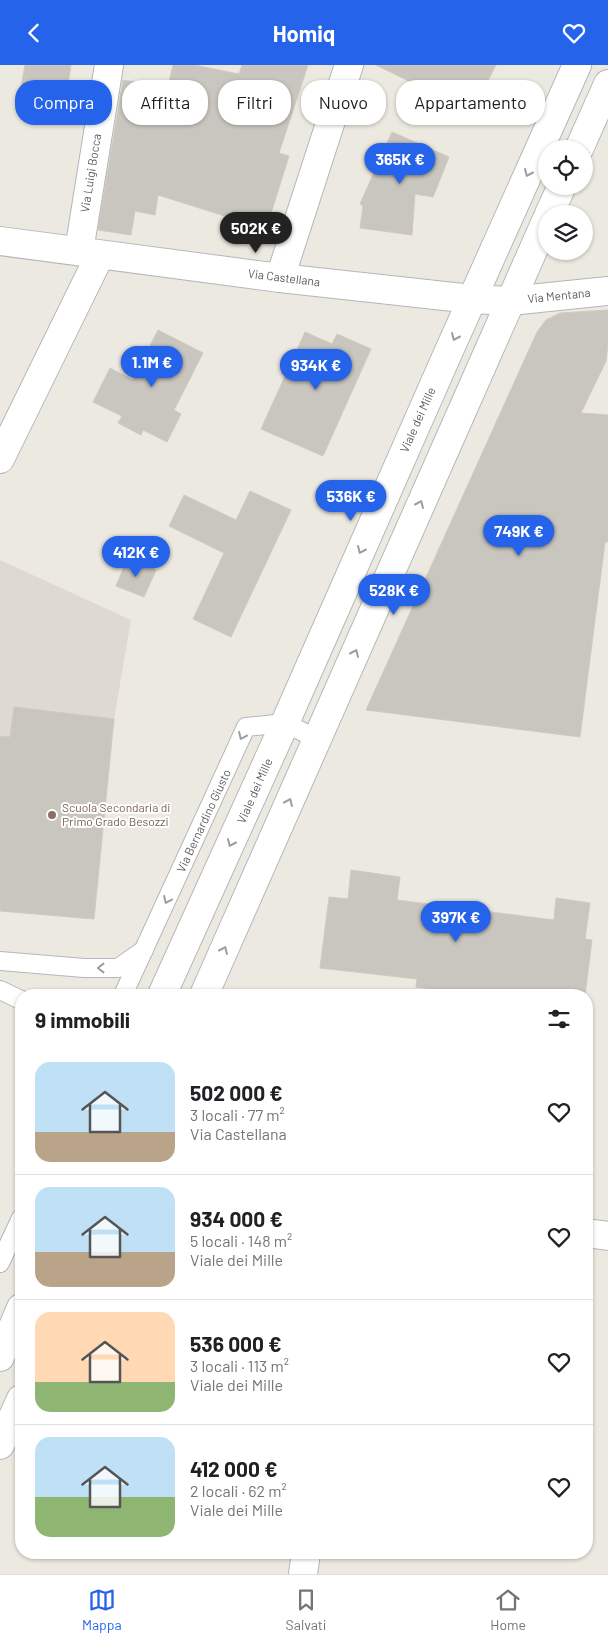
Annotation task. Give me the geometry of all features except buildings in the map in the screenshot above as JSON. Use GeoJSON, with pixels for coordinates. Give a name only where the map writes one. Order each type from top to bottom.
{"type":"FeatureCollection","features":[{"type":"Feature","properties":{"kind":"main road","name":"Via Luigi Bocca"},"geometry":{"type":"LineString","coordinates":[[0,459],[89,253],[109,65]]}},
{"type":"Feature","properties":{"kind":"main road"},"geometry":{"type":"LineString","coordinates":[[280,278],[348,65]]}},
{"type":"Feature","properties":{"kind":"main road","name":"Viale dei Mille"},"geometry":{"type":"LineString","coordinates":[[165,989],[577,65]]}},
{"type":"Feature","properties":{"kind":"main road"},"geometry":{"type":"LineString","coordinates":[[583,140],[608,84]]}},
{"type":"Feature","properties":{"kind":"main road"},"geometry":{"type":"LineString","coordinates":[[207,989],[538,239]]}},
{"type":"Feature","properties":{"kind":"main road","name":"Via Castellana"},"geometry":{"type":"LineString","coordinates":[[0,241],[280,278],[472,299],[510,301]]}},
{"type":"Feature","properties":{"kind":"main road","name":"Via Mentana"},"geometry":{"type":"LineString","coordinates":[[510,301],[608,291]]}},
{"type":"Feature","properties":{"kind":"main road"},"geometry":{"type":"LineString","coordinates":[[593,1234],[608,1235]]}},
{"type":"Feature","properties":{"kind":"main road"},"geometry":{"type":"LineString","coordinates":[[3,1339],[15,1319]]}},
{"type":"Feature","properties":{"kind":"main road"},"geometry":{"type":"LineString","coordinates":[[0,1445],[15,1412]]}},
{"type":"Feature","properties":{"kind":"main road"},"geometry":{"type":"LineString","coordinates":[[303,1574],[305,1559]]}},
{"type":"Feature","properties":{"kind":"lane"},"geometry":{"type":"LineString","coordinates":[[285,723],[316,739]]}},
{"type":"Feature","properties":{"kind":"lane","name":"Via Bernardino Giusto"},"geometry":{"type":"LineString","coordinates":[[126,989],[246,727],[285,723]]}},
{"type":"Feature","properties":{"kind":"lane","name":"Via Bernardino Giusto"},"geometry":{"type":"LineString","coordinates":[[0,961],[84,968],[118,968],[144,949]]}},
{"type":"Feature","properties":{"kind":"lane"},"geometry":{"type":"LineString","coordinates":[[0,990],[15,997]]}},
{"type":"Feature","properties":{"kind":"lane"},"geometry":{"type":"LineString","coordinates":[[0,1263],[15,1231]]}},
{"type":"Feature","properties":{"kind":"shaded area","name":"Scuola Secondaria di Primo Grado Besozzi"},"geometry":{"type":"Polygon","coordinates":[[[0,560],[131,620],[114,719],[94,919],[0,911],[0,560]]]}},
{"type":"Feature","properties":{"kind":"place","name":"Scuola Secondaria di Primo Grado Besozzi"},"geometry":{"type":"Point","coordinates":[52,815]}}]}
